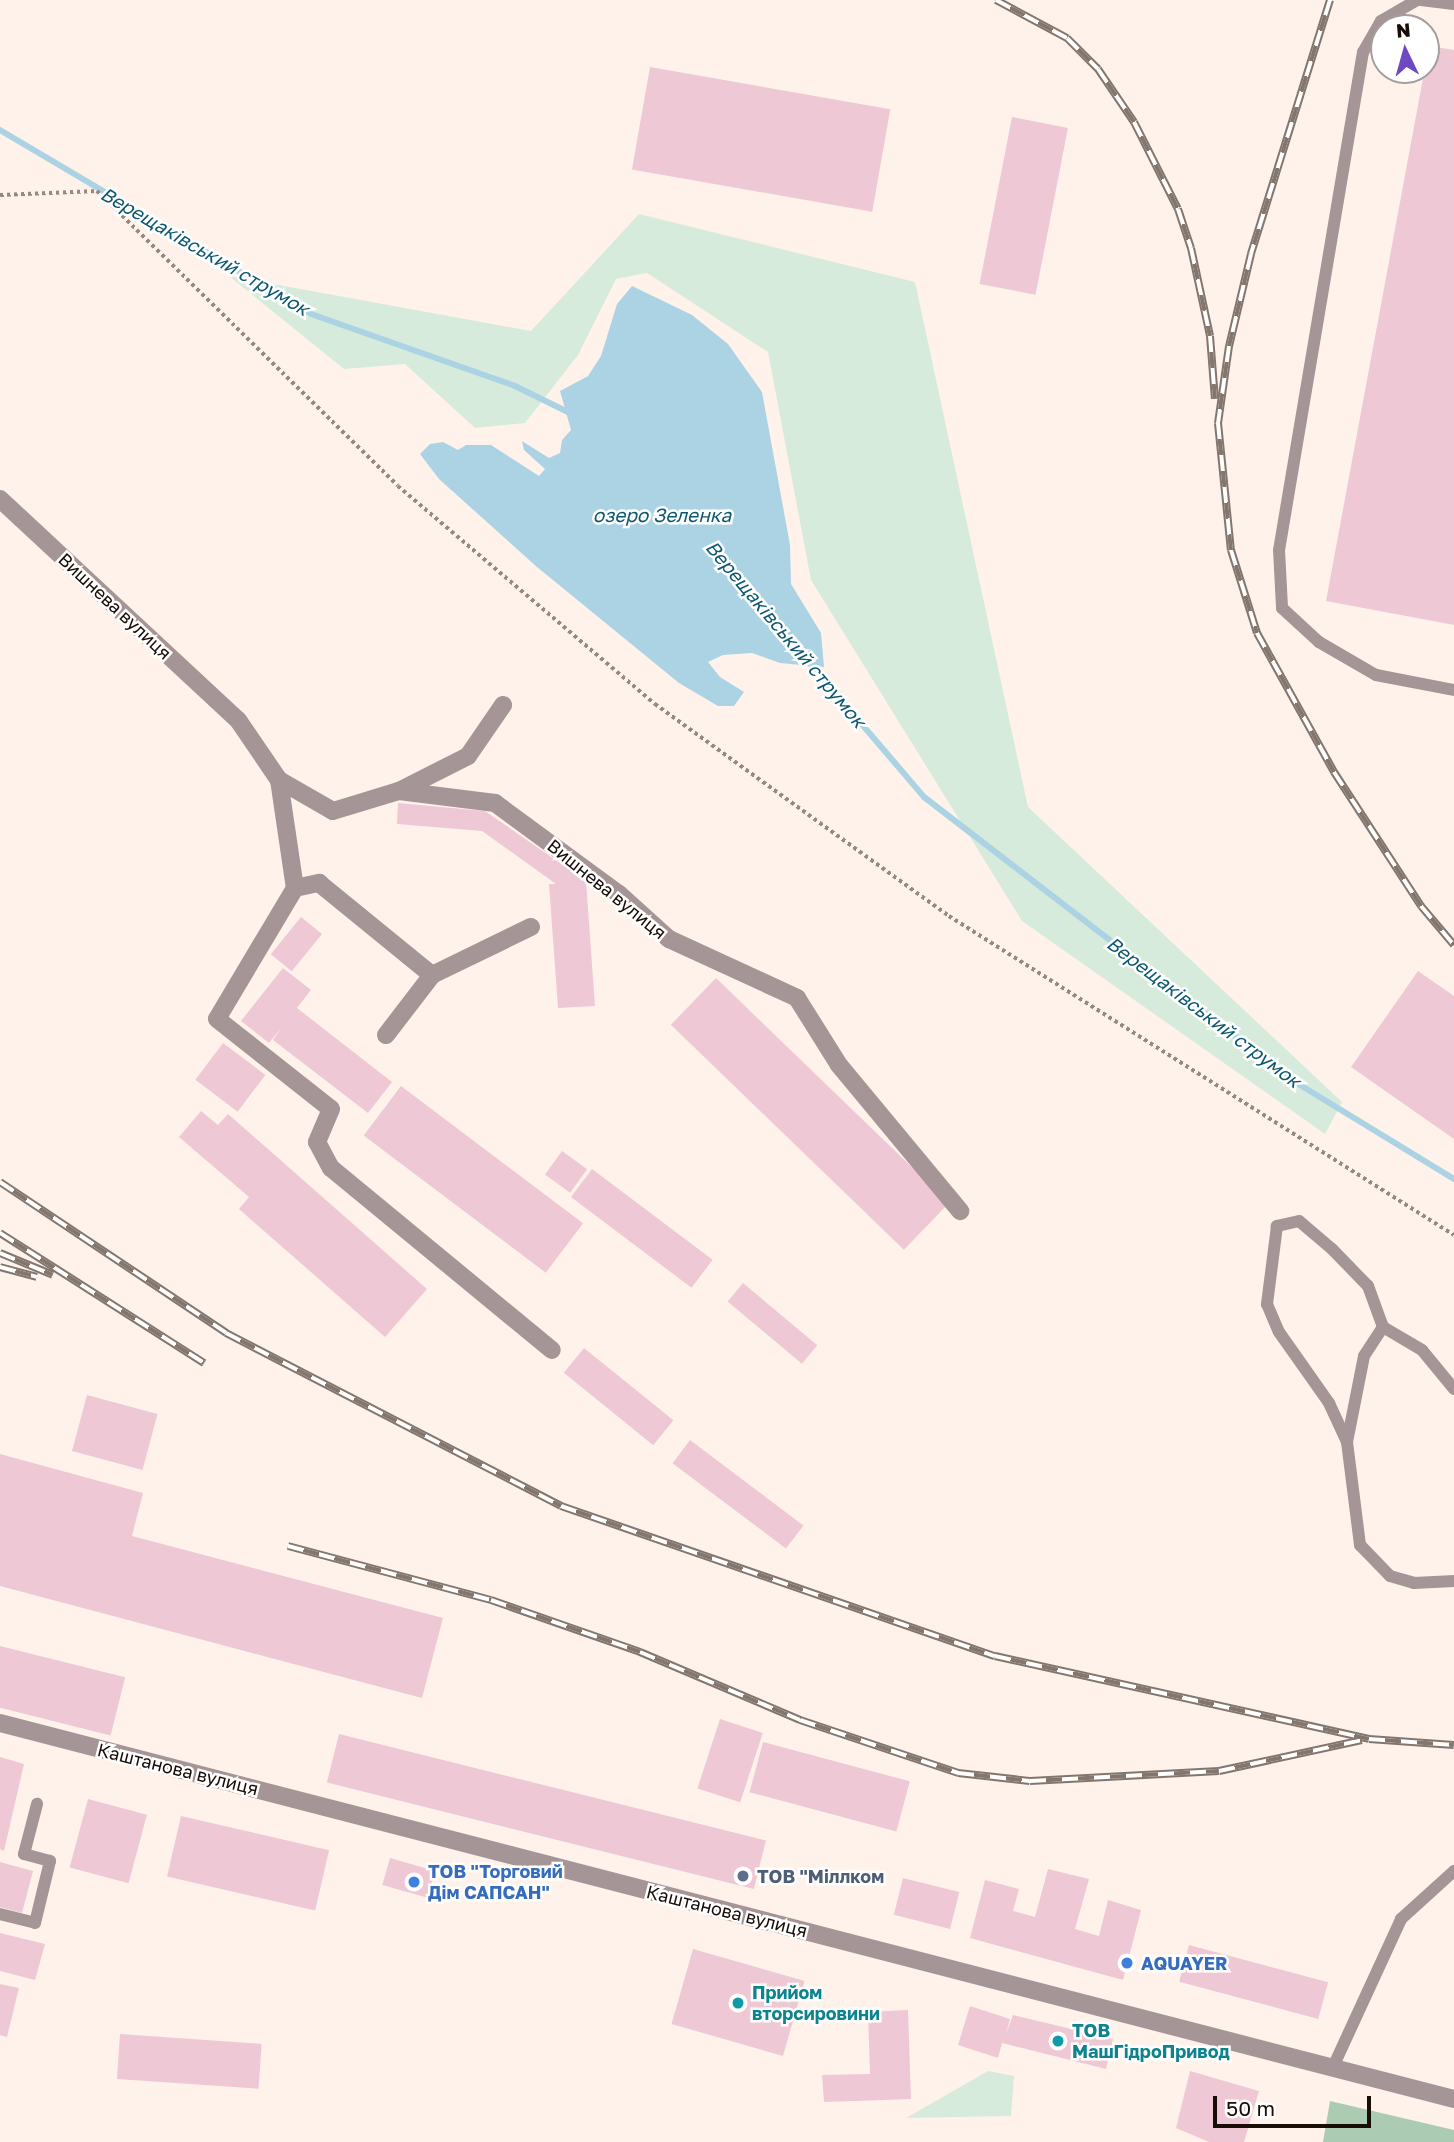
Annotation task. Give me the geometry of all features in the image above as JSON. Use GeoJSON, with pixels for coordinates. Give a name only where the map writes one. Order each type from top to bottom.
{"type":"FeatureCollection","features":[{"type":"Feature","properties":{"kind":"street","name":"Вишнева вулиця"},"geometry":{"type":"LineString","coordinates":[[0,499],[238,720],[279,780],[333,811],[399,791],[468,755],[503,705]]}},
{"type":"Feature","properties":{"kind":"street","name":"Вишнева вулиця"},"geometry":{"type":"LineString","coordinates":[[279,780],[295,888]]}},
{"type":"Feature","properties":{"kind":"street","name":"Вишнева вулиця"},"geometry":{"type":"LineString","coordinates":[[399,791],[495,803],[619,894],[669,939],[796,998],[839,1065],[960,1211]]}},
{"type":"Feature","properties":{"kind":"street"},"geometry":{"type":"LineString","coordinates":[[432,975],[319,883],[295,888],[216,1019],[331,1110],[317,1143],[331,1168],[552,1350]]}},
{"type":"Feature","properties":{"kind":"street"},"geometry":{"type":"LineString","coordinates":[[386,1035],[432,975],[531,927]]}},
{"type":"Feature","properties":{"kind":"street","name":"Каштанова вулиця"},"geometry":{"type":"LineString","coordinates":[[0,1723],[1454,2099]]}},
{"type":"Feature","properties":{"kind":"lane"},"geometry":{"type":"LineString","coordinates":[[1454,4],[1419,0],[1381,21],[1363,52],[1279,550],[1282,608],[1319,642],[1376,675],[1454,690]]}},
{"type":"Feature","properties":{"kind":"lane"},"geometry":{"type":"LineString","coordinates":[[1454,1389],[1422,1350],[1382,1327],[1368,1286],[1332,1249],[1299,1221],[1277,1226],[1267,1304],[1279,1332],[1329,1403],[1347,1442],[1360,1545],[1390,1576],[1414,1583],[1454,1581]]}},
{"type":"Feature","properties":{"kind":"lane"},"geometry":{"type":"LineString","coordinates":[[1347,1442],[1364,1356],[1382,1327]]}},
{"type":"Feature","properties":{"kind":"lane"},"geometry":{"type":"LineString","coordinates":[[0,1914],[35,1923],[50,1861],[24,1854],[37,1804]]}},
{"type":"Feature","properties":{"kind":"lane"},"geometry":{"type":"LineString","coordinates":[[1333,2067],[1401,1919],[1454,1871]]}},
{"type":"Feature","properties":{"kind":"path"},"geometry":{"type":"LineString","coordinates":[[0,195],[97,191],[398,486],[655,704],[948,916],[1454,1235]]}},
{"type":"Feature","properties":{"kind":"green space"},"geometry":{"type":"Polygon","coordinates":[[[639,214],[915,282],[1028,807],[1342,1102],[1325,1134],[1022,921],[811,580],[768,352],[647,273],[616,279],[578,355],[525,423],[475,428],[405,364],[344,369],[229,276],[531,331],[639,214]]]}},
{"type":"Feature","properties":{"kind":"green space"},"geometry":{"type":"Polygon","coordinates":[[[988,2071],[1014,2076],[1011,2116],[906,2118],[988,2071]]]}},
{"type":"Feature","properties":{"kind":"green space"},"geometry":{"type":"Polygon","coordinates":[[[1330,2101],[1454,2130],[1454,2142],[1323,2142],[1330,2101]]]}},
{"type":"Feature","properties":{"kind":"water","name":"озеро Зеленка"},"geometry":{"type":"Polygon","coordinates":[[[632,286],[692,315],[728,344],[762,392],[790,545],[791,584],[821,633],[824,667],[780,663],[752,653],[723,655],[708,662],[720,677],[744,692],[734,706],[718,706],[679,683],[537,567],[439,479],[420,454],[430,444],[443,442],[458,450],[466,445],[491,445],[539,476],[545,469],[524,450],[522,441],[549,458],[560,453],[562,440],[571,430],[560,391],[588,376],[601,356],[617,304],[632,286]]]}},
{"type":"Feature","properties":{"kind":"building"},"geometry":{"type":"Polygon","coordinates":[[[1440,48],[1454,50],[1454,625],[1326,601],[1422,84],[1440,84],[1440,48]]]}},
{"type":"Feature","properties":{"kind":"building"},"geometry":{"type":"Polygon","coordinates":[[[650,67],[890,109],[872,212],[632,169],[650,67]]]}},
{"type":"Feature","properties":{"kind":"building"},"geometry":{"type":"Polygon","coordinates":[[[1012,117],[1068,128],[1036,295],[980,284],[1012,117]]]}},
{"type":"Feature","properties":{"kind":"building"},"geometry":{"type":"Polygon","coordinates":[[[398,803],[485,811],[586,881],[595,1006],[558,1008],[549,884],[556,884],[482,831],[397,824],[398,803]]]}},
{"type":"Feature","properties":{"kind":"building"},"geometry":{"type":"Polygon","coordinates":[[[301,917],[322,934],[292,971],[271,954],[301,917]]]}},
{"type":"Feature","properties":{"kind":"building"},"geometry":{"type":"Polygon","coordinates":[[[283,968],[311,990],[297,1008],[392,1082],[368,1113],[273,1040],[281,1028],[269,1043],[241,1021],[283,968]]]}},
{"type":"Feature","properties":{"kind":"building"},"geometry":{"type":"Polygon","coordinates":[[[1418,971],[1454,996],[1454,1139],[1351,1067],[1418,971]]]}},
{"type":"Feature","properties":{"kind":"building"},"geometry":{"type":"Polygon","coordinates":[[[716,978],[949,1203],[904,1250],[671,1025],[716,978]]]}},
{"type":"Feature","properties":{"kind":"building"},"geometry":{"type":"Polygon","coordinates":[[[223,1043],[265,1075],[238,1112],[195,1080],[223,1043]]]}},
{"type":"Feature","properties":{"kind":"building"},"geometry":{"type":"Polygon","coordinates":[[[401,1086],[583,1223],[546,1273],[364,1136],[401,1086]]]}},
{"type":"Feature","properties":{"kind":"building"},"geometry":{"type":"Polygon","coordinates":[[[201,1111],[218,1125],[228,1114],[427,1289],[385,1337],[239,1209],[249,1197],[179,1137],[201,1111]]]}},
{"type":"Feature","properties":{"kind":"building"},"geometry":{"type":"Polygon","coordinates":[[[562,1151],[587,1169],[570,1193],[545,1174],[562,1151]]]}},
{"type":"Feature","properties":{"kind":"building"},"geometry":{"type":"Polygon","coordinates":[[[592,1169],[713,1260],[692,1288],[571,1197],[592,1169]]]}},
{"type":"Feature","properties":{"kind":"building"},"geometry":{"type":"Polygon","coordinates":[[[743,1283],[817,1345],[802,1364],[728,1301],[743,1283]]]}},
{"type":"Feature","properties":{"kind":"building"},"geometry":{"type":"Polygon","coordinates":[[[584,1348],[673,1420],[653,1445],[564,1373],[584,1348]]]}},
{"type":"Feature","properties":{"kind":"building"},"geometry":{"type":"Polygon","coordinates":[[[87,1395],[158,1414],[143,1470],[72,1451],[87,1395]]]}},
{"type":"Feature","properties":{"kind":"building"},"geometry":{"type":"Polygon","coordinates":[[[690,1440],[803,1525],[786,1549],[673,1463],[690,1440]]]}},
{"type":"Feature","properties":{"kind":"building"},"geometry":{"type":"Polygon","coordinates":[[[0,1454],[143,1493],[132,1536],[443,1618],[422,1698],[0,1586],[0,1454]]]}},
{"type":"Feature","properties":{"kind":"building"},"geometry":{"type":"Polygon","coordinates":[[[0,1646],[125,1677],[111,1735],[0,1708],[0,1646]]]}},
{"type":"Feature","properties":{"kind":"building"},"geometry":{"type":"Polygon","coordinates":[[[720,1719],[763,1733],[740,1802],[697,1788],[720,1719]]]}},
{"type":"Feature","properties":{"kind":"building"},"geometry":{"type":"Polygon","coordinates":[[[339,1734],[766,1840],[754,1889],[327,1783],[339,1734]]]}},
{"type":"Feature","properties":{"kind":"building"},"geometry":{"type":"Polygon","coordinates":[[[763,1742],[910,1781],[896,1832],[750,1792],[763,1742]]]}},
{"type":"Feature","properties":{"kind":"building"},"geometry":{"type":"Polygon","coordinates":[[[0,1757],[24,1764],[4,1851],[0,1849],[0,1757]]]}},
{"type":"Feature","properties":{"kind":"building"},"geometry":{"type":"Polygon","coordinates":[[[88,1799],[147,1815],[129,1883],[70,1868],[88,1799]]]}},
{"type":"Feature","properties":{"kind":"building"},"geometry":{"type":"Polygon","coordinates":[[[181,1816],[329,1850],[315,1911],[167,1876],[181,1816]]]}},
{"type":"Feature","properties":{"kind":"building"},"geometry":{"type":"Polygon","coordinates":[[[390,1858],[435,1871],[427,1898],[382,1885],[390,1858]]]}},
{"type":"Feature","properties":{"kind":"building"},"geometry":{"type":"Polygon","coordinates":[[[0,1862],[33,1871],[22,1913],[0,1907],[0,1862]]]}},
{"type":"Feature","properties":{"kind":"building"},"geometry":{"type":"Polygon","coordinates":[[[1048,1869],[1089,1879],[1075,1929],[1099,1936],[1108,1900],[1141,1910],[1123,1980],[970,1938],[985,1880],[1019,1889],[1013,1911],[1035,1917],[1048,1869]]]}},
{"type":"Feature","properties":{"kind":"building"},"geometry":{"type":"Polygon","coordinates":[[[903,1878],[959,1892],[950,1929],[894,1915],[903,1878]]]}},
{"type":"Feature","properties":{"kind":"building"},"geometry":{"type":"Polygon","coordinates":[[[0,1933],[45,1944],[35,1980],[0,1971],[0,1933]]]}},
{"type":"Feature","properties":{"kind":"building"},"geometry":{"type":"Polygon","coordinates":[[[1189,1945],[1328,1982],[1318,2019],[1179,1982],[1189,1945]]]}},
{"type":"Feature","properties":{"kind":"building","name":"Прийом вторсировини"},"geometry":{"type":"Polygon","coordinates":[[[693,1949],[805,1981],[783,2056],[672,2024],[693,1949]]]}},
{"type":"Feature","properties":{"kind":"building"},"geometry":{"type":"Polygon","coordinates":[[[0,1984],[19,1988],[7,2037],[0,2035],[0,1984]]]}},
{"type":"Feature","properties":{"kind":"building","name":"ТОВ МашГідроПривод"},"geometry":{"type":"Polygon","coordinates":[[[970,2006],[1010,2019],[1006,2034],[1013,2015],[1113,2039],[1106,2069],[1002,2043],[998,2058],[958,2045],[970,2006]]]}},
{"type":"Feature","properties":{"kind":"building"},"geometry":{"type":"Polygon","coordinates":[[[908,2010],[911,2099],[824,2102],[822,2075],[870,2074],[868,2012],[908,2010]]]}},
{"type":"Feature","properties":{"kind":"building"},"geometry":{"type":"Polygon","coordinates":[[[120,2034],[262,2044],[259,2089],[117,2079],[120,2034]]]}},
{"type":"Feature","properties":{"kind":"building"},"geometry":{"type":"Polygon","coordinates":[[[1190,2071],[1259,2091],[1244,2142],[1209,2142],[1176,2128],[1190,2071]]]}},
{"type":"Feature","properties":{"kind":"waterway","name":"Верещаківський струмок"},"geometry":{"type":"LineString","coordinates":[[0,130],[311,314],[515,386],[572,414]]}},
{"type":"Feature","properties":{"kind":"waterway","name":"Верещаківський струмок"},"geometry":{"type":"LineString","coordinates":[[807,660],[924,797],[1287,1077],[1454,1179]]}},
{"type":"Feature","properties":{"kind":"railway"},"geometry":{"type":"LineString","coordinates":[[996,0],[1067,38],[1098,69],[1134,122],[1178,209],[1191,248],[1210,336],[1215,399]]}},
{"type":"Feature","properties":{"kind":"railway"},"geometry":{"type":"LineString","coordinates":[[1330,0],[1251,254],[1229,346],[1218,423],[1231,550],[1257,633],[1334,772],[1421,906],[1454,945]]}},
{"type":"Feature","properties":{"kind":"railway"},"geometry":{"type":"LineString","coordinates":[[0,1182],[226,1333],[561,1506],[995,1656],[1369,1739],[1454,1745]]}},
{"type":"Feature","properties":{"kind":"railway"},"geometry":{"type":"LineString","coordinates":[[0,1233],[204,1363]]}},
{"type":"Feature","properties":{"kind":"railway"},"geometry":{"type":"LineString","coordinates":[[0,1253],[53,1275]]}},
{"type":"Feature","properties":{"kind":"railway"},"geometry":{"type":"LineString","coordinates":[[0,1267],[37,1277]]}},
{"type":"Feature","properties":{"kind":"railway"},"geometry":{"type":"LineString","coordinates":[[288,1546],[491,1600],[640,1652],[800,1720],[958,1773],[1030,1781],[1219,1771],[1362,1740]]}},
{"type":"Feature","properties":{"kind":"place","name":"ТОВ \"Міллком"},"geometry":{"type":"Point","coordinates":[743,1876]}},
{"type":"Feature","properties":{"kind":"place","name":"ТОВ \"Торговий Дім САПСАН\""},"geometry":{"type":"Point","coordinates":[414,1882]}},
{"type":"Feature","properties":{"kind":"place","name":"AQUAYER"},"geometry":{"type":"Point","coordinates":[1127,1963]}},
{"type":"Feature","properties":{"kind":"place","name":"Прийом вторсировини"},"geometry":{"type":"Point","coordinates":[738,2003]}},
{"type":"Feature","properties":{"kind":"place","name":"ТОВ МашГідроПривод"},"geometry":{"type":"Point","coordinates":[1058,2041]}}]}
